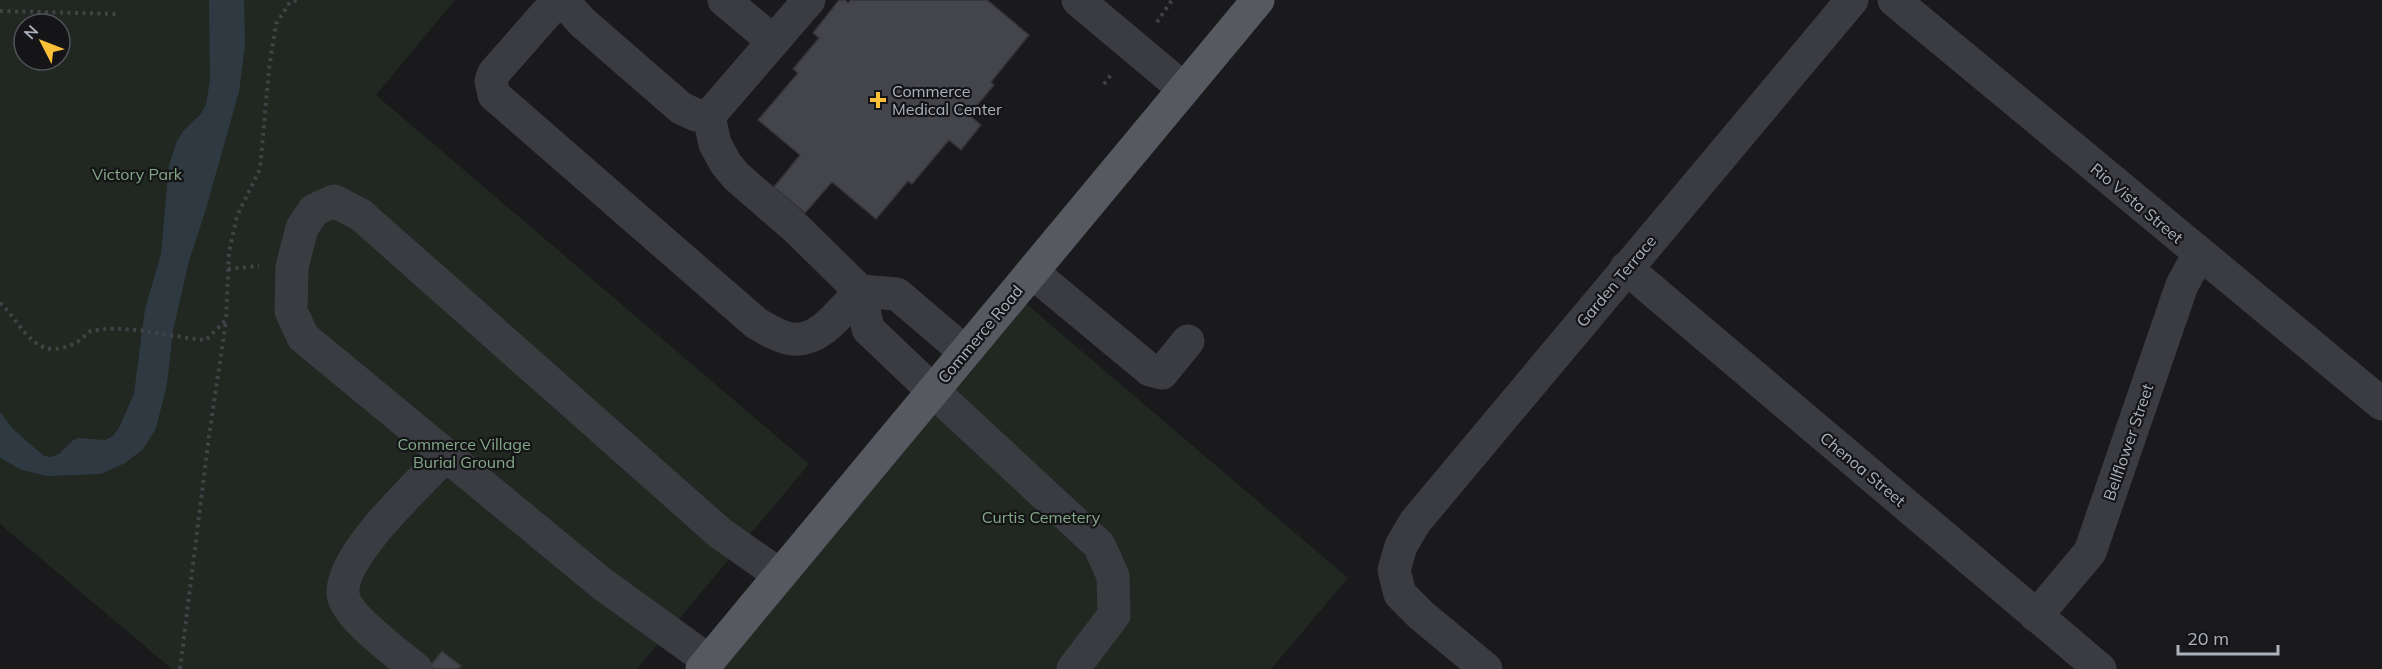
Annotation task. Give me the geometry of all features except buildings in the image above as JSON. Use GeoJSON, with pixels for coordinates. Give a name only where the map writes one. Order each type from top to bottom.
{"type":"FeatureCollection","features":[{"type":"Feature","properties":{"kind":"main road","name":"Commerce Road"},"geometry":{"type":"LineString","coordinates":[[706,665],[1258,0]]}},
{"type":"Feature","properties":{"kind":"street"},"geometry":{"type":"LineString","coordinates":[[709,116],[696,115],[681,108],[560,0],[494,73],[491,81],[494,95],[756,323],[773,333],[791,339],[807,337],[825,328],[860,291]]}},
{"type":"Feature","properties":{"kind":"street"},"geometry":{"type":"LineString","coordinates":[[724,0],[773,41]]}},
{"type":"Feature","properties":{"kind":"street"},"geometry":{"type":"LineString","coordinates":[[709,116],[809,0]]}},
{"type":"Feature","properties":{"kind":"street"},"geometry":{"type":"LineString","coordinates":[[1078,0],[1184,89]]}},
{"type":"Feature","properties":{"kind":"street","name":"Garden Terrace"},"geometry":{"type":"LineString","coordinates":[[1486,669],[1421,615],[1400,594],[1394,570],[1401,546],[1415,522],[1852,0]]}},
{"type":"Feature","properties":{"kind":"street","name":"Rio Vista Street"},"geometry":{"type":"LineString","coordinates":[[1893,0],[2382,404]]}},
{"type":"Feature","properties":{"kind":"street"},"geometry":{"type":"LineString","coordinates":[[709,116],[715,144],[736,176],[797,229],[860,291],[868,328],[1099,545],[1113,576],[1114,615],[1073,669]]}},
{"type":"Feature","properties":{"kind":"street"},"geometry":{"type":"LineString","coordinates":[[706,665],[601,583],[303,337],[291,311],[292,267],[302,228],[314,210],[334,201],[361,215],[720,534],[780,575]]}},
{"type":"Feature","properties":{"kind":"street","name":"Bellflower Street"},"geometry":{"type":"LineString","coordinates":[[2036,616],[2090,552],[2182,285],[2199,254]]}},
{"type":"Feature","properties":{"kind":"street","name":"Chenoa Street"},"geometry":{"type":"LineString","coordinates":[[1626,268],[2100,669]]}},
{"type":"Feature","properties":{"kind":"street"},"geometry":{"type":"LineString","coordinates":[[1032,272],[1150,370],[1162,373],[1188,341]]}},
{"type":"Feature","properties":{"kind":"street"},"geometry":{"type":"LineString","coordinates":[[860,291],[897,294],[965,352]]}},
{"type":"Feature","properties":{"kind":"street"},"geometry":{"type":"LineString","coordinates":[[416,669],[355,617],[343,594],[349,570],[365,542],[446,455]]}},
{"type":"Feature","properties":{"kind":"path"},"geometry":{"type":"LineString","coordinates":[[180,669],[226,320],[229,252],[237,216],[260,169],[269,69],[276,24],[290,2],[297,0]]}},
{"type":"Feature","properties":{"kind":"path"},"geometry":{"type":"LineString","coordinates":[[0,11],[119,14]]}},
{"type":"Feature","properties":{"kind":"path"},"geometry":{"type":"LineString","coordinates":[[0,303],[34,341],[47,348],[61,347],[79,341],[91,330],[127,329],[206,340],[226,320]]}},
{"type":"Feature","properties":{"kind":"green space"},"geometry":{"type":"Polygon","coordinates":[[[0,0],[455,0],[376,95],[809,464],[637,669],[172,669],[0,524],[0,0]]]}},
{"type":"Feature","properties":{"kind":"green space","name":"Curtis Cemetery"},"geometry":{"type":"Polygon","coordinates":[[[1024,302],[1348,578],[1271,669],[713,669],[1024,302]]]}},
{"type":"Feature","properties":{"kind":"shaded area"},"geometry":{"type":"Polygon","coordinates":[[[209,0],[239,0],[240,45],[234,91],[184,260],[168,330],[162,384],[151,427],[139,446],[122,459],[100,469],[47,471],[23,465],[0,452],[0,412],[13,429],[44,456],[51,457],[59,454],[78,438],[105,440],[113,436],[134,394],[145,309],[161,254],[169,165],[177,141],[184,130],[201,114],[206,104],[210,80],[209,0]]]}},
{"type":"Feature","properties":{"kind":"waterway"},"geometry":{"type":"LineString","coordinates":[[0,452],[23,465],[47,471],[100,469],[122,459],[139,446],[151,427],[162,384],[168,330],[184,260],[234,91],[240,45],[239,0]]}},
{"type":"Feature","properties":{"kind":"place","name":"Commerce Medical Center"},"geometry":{"type":"Point","coordinates":[878,100]}},
{"type":"Feature","properties":{"kind":"park label","name":"Victory Park"},"geometry":{"type":"Point","coordinates":[137,174]}},
{"type":"Feature","properties":{"kind":"park label","name":"Commerce Village Burial Ground"},"geometry":{"type":"Point","coordinates":[464,453]}}]}
